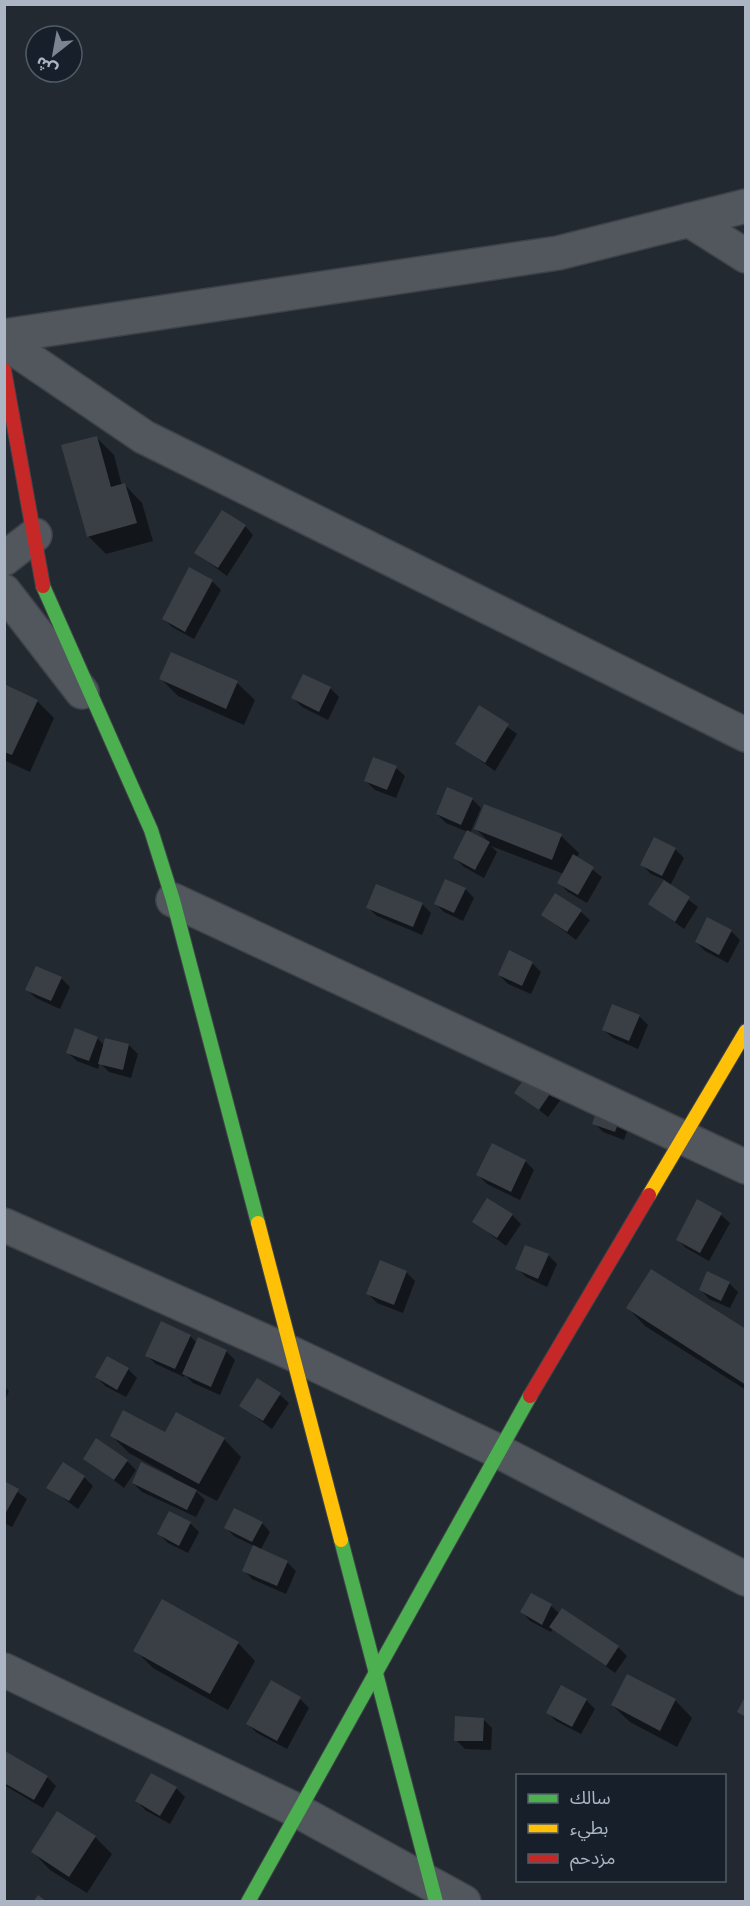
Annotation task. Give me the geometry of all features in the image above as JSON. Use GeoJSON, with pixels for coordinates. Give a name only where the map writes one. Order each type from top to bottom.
{"type":"FeatureCollection","features":[{"type":"Feature","properties":{"kind":"street"},"geometry":{"type":"LineString","coordinates":[[4,336],[558,253],[746,206]]}},
{"type":"Feature","properties":{"kind":"street"},"geometry":{"type":"LineString","coordinates":[[689,220],[746,256]]}},
{"type":"Feature","properties":{"kind":"street"},"geometry":{"type":"LineString","coordinates":[[4,342],[144,437],[746,735]]}},
{"type":"Feature","properties":{"kind":"street"},"geometry":{"type":"LineString","coordinates":[[4,370],[44,593],[151,830],[174,900],[434,1894]]}},
{"type":"Feature","properties":{"kind":"street"},"geometry":{"type":"LineString","coordinates":[[4,559],[35,535]]}},
{"type":"Feature","properties":{"kind":"street"},"geometry":{"type":"LineString","coordinates":[[4,591],[98,712]]}},
{"type":"Feature","properties":{"kind":"street"},"geometry":{"type":"LineString","coordinates":[[174,900],[746,1167]]}},
{"type":"Feature","properties":{"kind":"street"},"geometry":{"type":"LineString","coordinates":[[248,1902],[498,1451],[746,1031]]}},
{"type":"Feature","properties":{"kind":"street"},"geometry":{"type":"LineString","coordinates":[[4,1225],[291,1353],[498,1451],[746,1578]]}},
{"type":"Feature","properties":{"kind":"street"},"geometry":{"type":"LineString","coordinates":[[4,1670],[298,1811],[434,1894],[464,1902]]}},
{"type":"Feature","properties":{"kind":"building"},"geometry":{"type":"Polygon","coordinates":[[[97,436],[111,487],[125,483],[137,523],[87,537],[61,445],[97,436]]]}},
{"type":"Feature","properties":{"kind":"building"},"geometry":{"type":"Polygon","coordinates":[[[222,510],[246,525],[218,568],[194,553],[222,510]]]}},
{"type":"Feature","properties":{"kind":"building"},"geometry":{"type":"Polygon","coordinates":[[[189,567],[213,580],[185,632],[162,619],[189,567]]]}},
{"type":"Feature","properties":{"kind":"building"},"geometry":{"type":"Polygon","coordinates":[[[171,652],[238,681],[226,709],[159,679],[171,652]]]}},
{"type":"Feature","properties":{"kind":"building"},"geometry":{"type":"Polygon","coordinates":[[[303,674],[331,687],[319,712],[291,698],[303,674]]]}},
{"type":"Feature","properties":{"kind":"building"},"geometry":{"type":"Polygon","coordinates":[[[4,684],[38,700],[12,755],[4,752],[4,684]]]}},
{"type":"Feature","properties":{"kind":"building"},"geometry":{"type":"Polygon","coordinates":[[[479,705],[509,724],[485,763],[455,744],[479,705]]]}},
{"type":"Feature","properties":{"kind":"building"},"geometry":{"type":"Polygon","coordinates":[[[373,757],[397,766],[387,790],[364,781],[373,757]]]}},
{"type":"Feature","properties":{"kind":"building"},"geometry":{"type":"Polygon","coordinates":[[[447,787],[473,798],[461,825],[436,814],[447,787]]]}},
{"type":"Feature","properties":{"kind":"building"},"geometry":{"type":"Polygon","coordinates":[[[484,804],[562,834],[552,860],[474,829],[484,804]]]}},
{"type":"Feature","properties":{"kind":"building"},"geometry":{"type":"Polygon","coordinates":[[[467,830],[490,842],[475,870],[453,858],[467,830]]]}},
{"type":"Feature","properties":{"kind":"building"},"geometry":{"type":"Polygon","coordinates":[[[654,837],[676,848],[662,876],[640,865],[654,837]]]}},
{"type":"Feature","properties":{"kind":"building"},"geometry":{"type":"Polygon","coordinates":[[[573,854],[594,867],[578,895],[557,883],[573,854]]]}},
{"type":"Feature","properties":{"kind":"building"},"geometry":{"type":"Polygon","coordinates":[[[445,879],[466,888],[454,913],[434,904],[445,879]]]}},
{"type":"Feature","properties":{"kind":"building"},"geometry":{"type":"Polygon","coordinates":[[[664,880],[690,897],[675,922],[648,904],[664,880]]]}},
{"type":"Feature","properties":{"kind":"building"},"geometry":{"type":"Polygon","coordinates":[[[376,884],[423,903],[413,927],[366,908],[376,884]]]}},
{"type":"Feature","properties":{"kind":"building"},"geometry":{"type":"Polygon","coordinates":[[[555,893],[582,910],[567,932],[541,915],[555,893]]]}},
{"type":"Feature","properties":{"kind":"building"},"geometry":{"type":"Polygon","coordinates":[[[707,917],[732,930],[719,955],[695,942],[707,917]]]}},
{"type":"Feature","properties":{"kind":"building"},"geometry":{"type":"Polygon","coordinates":[[[509,950],[533,962],[522,986],[498,975],[509,950]]]}},
{"type":"Feature","properties":{"kind":"building"},"geometry":{"type":"Polygon","coordinates":[[[36,966],[62,977],[51,1001],[25,990],[36,966]]]}},
{"type":"Feature","properties":{"kind":"building"},"geometry":{"type":"Polygon","coordinates":[[[612,1004],[640,1015],[629,1041],[602,1030],[612,1004]]]}},
{"type":"Feature","properties":{"kind":"building"},"geometry":{"type":"Polygon","coordinates":[[[75,1028],[98,1037],[89,1061],[66,1053],[75,1028]]]}},
{"type":"Feature","properties":{"kind":"building"},"geometry":{"type":"Polygon","coordinates":[[[105,1038],[129,1044],[123,1070],[98,1064],[105,1038]]]}},
{"type":"Feature","properties":{"kind":"building"},"geometry":{"type":"Polygon","coordinates":[[[530,1071],[554,1088],[539,1110],[514,1093],[530,1071]]]}},
{"type":"Feature","properties":{"kind":"building"},"geometry":{"type":"Polygon","coordinates":[[[602,1096],[625,1104],[615,1132],[592,1124],[602,1096]]]}},
{"type":"Feature","properties":{"kind":"building"},"geometry":{"type":"Polygon","coordinates":[[[492,1143],[526,1160],[511,1192],[476,1175],[492,1143]]]}},
{"type":"Feature","properties":{"kind":"building"},"geometry":{"type":"Polygon","coordinates":[[[487,1198],[513,1214],[497,1238],[472,1222],[487,1198]]]}},
{"type":"Feature","properties":{"kind":"building"},"geometry":{"type":"Polygon","coordinates":[[[697,1199],[722,1213],[700,1253],[676,1240],[697,1199]]]}},
{"type":"Feature","properties":{"kind":"building"},"geometry":{"type":"Polygon","coordinates":[[[525,1245],[549,1254],[538,1279],[515,1269],[525,1245]]]}},
{"type":"Feature","properties":{"kind":"building"},"geometry":{"type":"Polygon","coordinates":[[[380,1260],[407,1271],[394,1305],[366,1294],[380,1260]]]}},
{"type":"Feature","properties":{"kind":"building"},"geometry":{"type":"Polygon","coordinates":[[[651,1269],[746,1329],[746,1385],[626,1308],[651,1269]]]}},
{"type":"Feature","properties":{"kind":"building"},"geometry":{"type":"Polygon","coordinates":[[[707,1271],[730,1282],[721,1301],[699,1290],[707,1271]]]}},
{"type":"Feature","properties":{"kind":"building"},"geometry":{"type":"Polygon","coordinates":[[[161,1321],[191,1335],[175,1369],[145,1356],[161,1321]]]}},
{"type":"Feature","properties":{"kind":"building"},"geometry":{"type":"Polygon","coordinates":[[[198,1337],[227,1350],[211,1387],[182,1374],[198,1337]]]}},
{"type":"Feature","properties":{"kind":"building"},"geometry":{"type":"Polygon","coordinates":[[[107,1356],[129,1368],[117,1390],[95,1377],[107,1356]]]}},
{"type":"Feature","properties":{"kind":"building"},"geometry":{"type":"Polygon","coordinates":[[[257,1378],[281,1393],[263,1421],[239,1406],[257,1378]]]}},
{"type":"Feature","properties":{"kind":"building"},"geometry":{"type":"Polygon","coordinates":[[[123,1410],[165,1432],[176,1412],[225,1438],[199,1484],[110,1436],[123,1410]]]}},
{"type":"Feature","properties":{"kind":"building"},"geometry":{"type":"Polygon","coordinates":[[[96,1438],[128,1460],[114,1480],[83,1459],[96,1438]]]}},
{"type":"Feature","properties":{"kind":"building"},"geometry":{"type":"Polygon","coordinates":[[[63,1462],[85,1476],[69,1501],[46,1488],[63,1462]]]}},
{"type":"Feature","properties":{"kind":"building"},"geometry":{"type":"Polygon","coordinates":[[[141,1462],[197,1490],[187,1510],[132,1483],[141,1462]]]}},
{"type":"Feature","properties":{"kind":"building"},"geometry":{"type":"Polygon","coordinates":[[[4,1481],[19,1489],[4,1516],[4,1481]]]}},
{"type":"Feature","properties":{"kind":"building"},"geometry":{"type":"Polygon","coordinates":[[[234,1508],[263,1522],[252,1542],[224,1528],[234,1508]]]}},
{"type":"Feature","properties":{"kind":"building"},"geometry":{"type":"Polygon","coordinates":[[[169,1511],[191,1522],[179,1546],[157,1534],[169,1511]]]}},
{"type":"Feature","properties":{"kind":"building"},"geometry":{"type":"Polygon","coordinates":[[[253,1545],[288,1561],[277,1586],[242,1571],[253,1545]]]}},
{"type":"Feature","properties":{"kind":"building"},"geometry":{"type":"Polygon","coordinates":[[[531,1593],[552,1604],[542,1625],[520,1612],[531,1593]]]}},
{"type":"Feature","properties":{"kind":"building"},"geometry":{"type":"Polygon","coordinates":[[[162,1599],[239,1642],[210,1694],[133,1651],[162,1599]]]}},
{"type":"Feature","properties":{"kind":"building"},"geometry":{"type":"Polygon","coordinates":[[[562,1608],[619,1646],[606,1666],[549,1627],[562,1608]]]}},
{"type":"Feature","properties":{"kind":"building"},"geometry":{"type":"Polygon","coordinates":[[[627,1674],[676,1699],[660,1731],[611,1705],[627,1674]]]}},
{"type":"Feature","properties":{"kind":"building"},"geometry":{"type":"Polygon","coordinates":[[[271,1680],[301,1697],[277,1741],[246,1724],[271,1680]]]}},
{"type":"Feature","properties":{"kind":"building"},"geometry":{"type":"Polygon","coordinates":[[[561,1685],[587,1699],[572,1727],[546,1713],[561,1685]]]}},
{"type":"Feature","properties":{"kind":"building"},"geometry":{"type":"Polygon","coordinates":[[[746,1695],[746,1717],[737,1712],[746,1695]]]}},
{"type":"Feature","properties":{"kind":"building"},"geometry":{"type":"Polygon","coordinates":[[[455,1716],[484,1718],[483,1741],[454,1741],[455,1716]]]}},
{"type":"Feature","properties":{"kind":"building"},"geometry":{"type":"Polygon","coordinates":[[[5,1751],[48,1776],[34,1800],[4,1783],[5,1751]]]}},
{"type":"Feature","properties":{"kind":"building"},"geometry":{"type":"Polygon","coordinates":[[[151,1773],[177,1787],[160,1816],[135,1801],[151,1773]]]}},
{"type":"Feature","properties":{"kind":"building"},"geometry":{"type":"Polygon","coordinates":[[[57,1811],[96,1836],[69,1877],[31,1852],[57,1811]]]}},
{"type":"Feature","properties":{"kind":"building"},"geometry":{"type":"Polygon","coordinates":[[[38,1895],[47,1902],[33,1902],[38,1895]]]}},
{"type":"Feature","properties":{"kind":"traffic: fast"},"geometry":{"type":"LineString","coordinates":[[43,586],[151,830],[173,900],[258,1223]]}},
{"type":"Feature","properties":{"kind":"traffic: fast"},"geometry":{"type":"LineString","coordinates":[[248,1902],[530,1396]]}},
{"type":"Feature","properties":{"kind":"traffic: fast"},"geometry":{"type":"LineString","coordinates":[[341,1540],[436,1902]]}},
{"type":"Feature","properties":{"kind":"traffic: slow"},"geometry":{"type":"LineString","coordinates":[[649,1195],[746,1031]]}},
{"type":"Feature","properties":{"kind":"traffic: slow"},"geometry":{"type":"LineString","coordinates":[[258,1223],[341,1540]]}},
{"type":"Feature","properties":{"kind":"traffic: jam"},"geometry":{"type":"LineString","coordinates":[[4,370],[43,586]]}},
{"type":"Feature","properties":{"kind":"traffic: jam"},"geometry":{"type":"LineString","coordinates":[[530,1396],[649,1195]]}}]}
